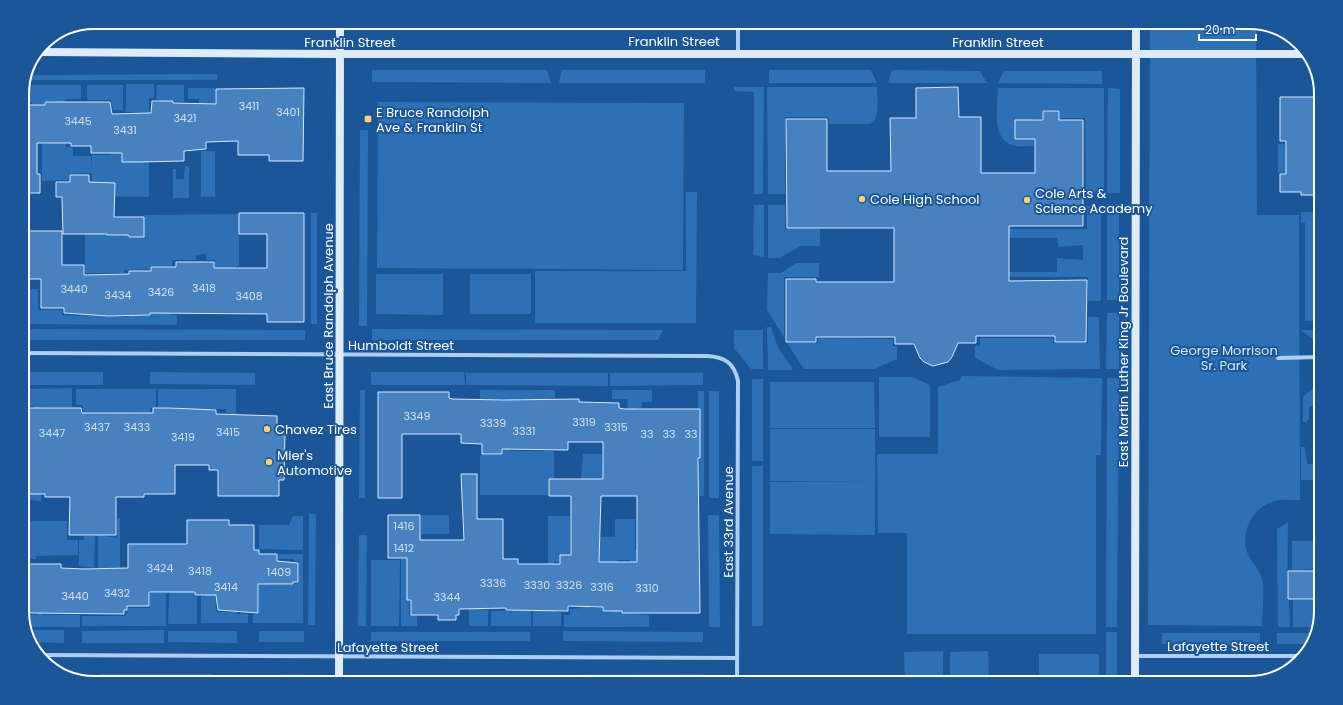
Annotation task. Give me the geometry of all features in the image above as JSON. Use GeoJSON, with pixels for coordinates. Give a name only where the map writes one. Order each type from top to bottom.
{"type":"FeatureCollection","features":[{"type":"Feature","properties":{"kind":"street","name":"East Bruce Randolph Avenue"},"geometry":{"type":"LineString","coordinates":[[339,676],[340,29]]}},
{"type":"Feature","properties":{"kind":"street"},"geometry":{"type":"LineString","coordinates":[[738,29],[738,53]]}},
{"type":"Feature","properties":{"kind":"street","name":"East Martin Luther King Jr Boulevard"},"geometry":{"type":"LineString","coordinates":[[1135,676],[1136,29]]}},
{"type":"Feature","properties":{"kind":"street","name":"Franklin Street"},"geometry":{"type":"LineString","coordinates":[[44,52],[340,54],[1300,54]]}},
{"type":"Feature","properties":{"kind":"street","name":"Humboldt Street"},"geometry":{"type":"LineString","coordinates":[[29,353],[707,356],[717,357],[730,362]]}},
{"type":"Feature","properties":{"kind":"street"},"geometry":{"type":"LineString","coordinates":[[1278,358],[1314,358]]}},
{"type":"Feature","properties":{"kind":"street","name":"East 33rd Avenue"},"geometry":{"type":"LineString","coordinates":[[730,362],[734,367],[738,381],[738,676]]}},
{"type":"Feature","properties":{"kind":"street","name":"Lafayette Street"},"geometry":{"type":"LineString","coordinates":[[46,655],[738,658]]}},
{"type":"Feature","properties":{"kind":"street","name":"Lafayette Street"},"geometry":{"type":"LineString","coordinates":[[1135,656],[1296,656]]}},
{"type":"Feature","properties":{"kind":"green space","name":"George Morrison Sr. Park"},"geometry":{"type":"Polygon","coordinates":[[[1150,29],[1256,30],[1257,215],[1299,215],[1300,500],[1281,500],[1267,504],[1250,520],[1247,528],[1245,544],[1247,552],[1259,572],[1263,584],[1262,626],[1148,625],[1150,29]]]}},
{"type":"Feature","properties":{"kind":"green space"},"geometry":{"type":"Polygon","coordinates":[[[372,70],[547,70],[551,83],[372,82],[372,70]]]}},
{"type":"Feature","properties":{"kind":"green space"},"geometry":{"type":"Polygon","coordinates":[[[562,70],[705,70],[705,83],[559,83],[562,70]]]}},
{"type":"Feature","properties":{"kind":"green space"},"geometry":{"type":"Polygon","coordinates":[[[769,70],[871,70],[877,83],[769,83],[769,70]]]}},
{"type":"Feature","properties":{"kind":"green space"},"geometry":{"type":"Polygon","coordinates":[[[892,70],[980,71],[987,83],[888,83],[892,70]]]}},
{"type":"Feature","properties":{"kind":"green space"},"geometry":{"type":"Polygon","coordinates":[[[1004,71],[1102,71],[1102,84],[998,83],[1004,71]]]}},
{"type":"Feature","properties":{"kind":"green space"},"geometry":{"type":"Polygon","coordinates":[[[217,74],[217,80],[30,80],[32,75],[217,74]]]}},
{"type":"Feature","properties":{"kind":"green space"},"geometry":{"type":"Polygon","coordinates":[[[126,84],[154,84],[154,98],[149,98],[149,114],[126,112],[126,84]]]}},
{"type":"Feature","properties":{"kind":"green space"},"geometry":{"type":"Polygon","coordinates":[[[30,85],[81,85],[81,99],[65,99],[64,104],[57,104],[56,101],[44,101],[44,105],[40,105],[40,108],[32,108],[32,103],[29,103],[30,85]]]}},
{"type":"Feature","properties":{"kind":"green space"},"geometry":{"type":"Polygon","coordinates":[[[87,85],[123,85],[123,110],[113,110],[111,100],[87,100],[87,85]]]}},
{"type":"Feature","properties":{"kind":"green space"},"geometry":{"type":"Polygon","coordinates":[[[157,85],[184,85],[184,102],[156,100],[157,85]]]}},
{"type":"Feature","properties":{"kind":"green space"},"geometry":{"type":"Polygon","coordinates":[[[734,87],[764,87],[763,194],[754,194],[754,92],[734,91],[734,87]]]}},
{"type":"Feature","properties":{"kind":"green space"},"geometry":{"type":"Polygon","coordinates":[[[767,87],[877,87],[878,102],[876,117],[870,124],[829,124],[829,117],[785,117],[785,194],[768,194],[767,87]]]}},
{"type":"Feature","properties":{"kind":"green space"},"geometry":{"type":"Polygon","coordinates":[[[188,88],[215,88],[215,133],[199,131],[199,99],[188,99],[188,88]]]}},
{"type":"Feature","properties":{"kind":"green space"},"geometry":{"type":"Polygon","coordinates":[[[998,88],[1104,88],[1104,194],[1086,194],[1085,118],[1060,118],[1060,110],[1042,110],[1042,119],[1033,119],[1034,146],[1015,146],[1007,143],[999,130],[997,122],[998,88]]]}},
{"type":"Feature","properties":{"kind":"green space"},"geometry":{"type":"Polygon","coordinates":[[[1108,88],[1120,89],[1120,193],[1107,193],[1108,88]]]}},
{"type":"Feature","properties":{"kind":"green space"},"geometry":{"type":"Polygon","coordinates":[[[378,102],[684,103],[683,270],[377,268],[378,102]]]}},
{"type":"Feature","properties":{"kind":"green space"},"geometry":{"type":"Polygon","coordinates":[[[149,115],[149,197],[92,196],[92,155],[111,155],[111,152],[121,152],[121,162],[139,162],[139,145],[149,115]]]}},
{"type":"Feature","properties":{"kind":"green space"},"geometry":{"type":"Polygon","coordinates":[[[360,130],[368,130],[367,326],[359,326],[360,130]]]}},
{"type":"Feature","properties":{"kind":"green space"},"geometry":{"type":"Polygon","coordinates":[[[66,143],[66,147],[73,147],[73,156],[91,156],[92,173],[69,174],[69,180],[42,181],[42,144],[66,143]]]}},
{"type":"Feature","properties":{"kind":"green space"},"geometry":{"type":"Polygon","coordinates":[[[1278,144],[1285,144],[1285,147],[1287,147],[1300,173],[1278,173],[1278,144]]]}},
{"type":"Feature","properties":{"kind":"green space"},"geometry":{"type":"Polygon","coordinates":[[[201,151],[215,151],[215,197],[201,197],[201,151]]]}},
{"type":"Feature","properties":{"kind":"green space"},"geometry":{"type":"Polygon","coordinates":[[[185,166],[189,166],[189,198],[173,198],[173,169],[176,169],[176,179],[184,179],[185,166]]]}},
{"type":"Feature","properties":{"kind":"green space"},"geometry":{"type":"Polygon","coordinates":[[[1303,166],[1314,166],[1314,172],[1303,172],[1303,166]]]}},
{"type":"Feature","properties":{"kind":"green space"},"geometry":{"type":"Polygon","coordinates":[[[686,192],[697,192],[696,323],[535,323],[535,271],[686,271],[686,192]]]}},
{"type":"Feature","properties":{"kind":"green space"},"geometry":{"type":"Polygon","coordinates":[[[1107,204],[1119,204],[1119,300],[1107,300],[1107,204]]]}},
{"type":"Feature","properties":{"kind":"green space"},"geometry":{"type":"Polygon","coordinates":[[[754,205],[764,205],[764,257],[753,255],[754,205]]]}},
{"type":"Feature","properties":{"kind":"green space"},"geometry":{"type":"Polygon","coordinates":[[[768,205],[785,205],[785,229],[820,229],[820,246],[801,246],[779,258],[768,258],[768,205]]]}},
{"type":"Feature","properties":{"kind":"green space"},"geometry":{"type":"Polygon","coordinates":[[[1087,206],[1101,206],[1101,301],[1088,301],[1088,277],[977,277],[1007,272],[1057,272],[1057,258],[1083,260],[1083,245],[1058,247],[1057,238],[991,238],[976,229],[1087,229],[1087,206]]]}},
{"type":"Feature","properties":{"kind":"green space"},"geometry":{"type":"Polygon","coordinates":[[[1301,212],[1314,212],[1314,321],[1305,321],[1305,223],[1301,222],[1301,212]]]}},
{"type":"Feature","properties":{"kind":"green space"},"geometry":{"type":"Polygon","coordinates":[[[311,213],[317,213],[317,324],[311,324],[311,213]]]}},
{"type":"Feature","properties":{"kind":"green space"},"geometry":{"type":"Polygon","coordinates":[[[239,214],[239,266],[236,266],[236,269],[215,269],[215,260],[206,260],[206,254],[196,255],[196,260],[172,260],[172,266],[150,266],[150,269],[124,270],[124,273],[85,273],[85,234],[125,236],[125,217],[128,217],[128,238],[144,238],[144,215],[239,214]]]}},
{"type":"Feature","properties":{"kind":"green space"},"geometry":{"type":"Polygon","coordinates":[[[796,263],[819,263],[819,277],[784,277],[784,337],[767,310],[768,273],[781,273],[796,263]]]}},
{"type":"Feature","properties":{"kind":"green space"},"geometry":{"type":"Polygon","coordinates":[[[376,274],[443,274],[443,315],[376,314],[376,274]]]}},
{"type":"Feature","properties":{"kind":"green space"},"geometry":{"type":"Polygon","coordinates":[[[470,274],[531,274],[531,314],[470,314],[470,274]]]}},
{"type":"Feature","properties":{"kind":"green space"},"geometry":{"type":"Polygon","coordinates":[[[29,289],[38,289],[38,310],[62,310],[62,315],[129,317],[129,315],[151,316],[151,310],[171,310],[171,315],[177,315],[177,325],[29,324],[29,289]]]}},
{"type":"Feature","properties":{"kind":"green space"},"geometry":{"type":"Polygon","coordinates":[[[1107,313],[1119,313],[1119,369],[1106,369],[1107,313]]]}},
{"type":"Feature","properties":{"kind":"green space"},"geometry":{"type":"Polygon","coordinates":[[[1088,317],[1099,317],[1100,369],[998,370],[975,358],[975,346],[980,346],[980,338],[1053,338],[1053,343],[1088,343],[1088,317]]]}},
{"type":"Feature","properties":{"kind":"green space"},"geometry":{"type":"Polygon","coordinates":[[[767,327],[771,327],[778,348],[792,367],[792,370],[768,370],[767,327]]]}},
{"type":"Feature","properties":{"kind":"green space"},"geometry":{"type":"Polygon","coordinates":[[[29,329],[305,330],[305,340],[29,340],[29,329]]]}},
{"type":"Feature","properties":{"kind":"green space"},"geometry":{"type":"Polygon","coordinates":[[[372,329],[663,330],[658,340],[372,340],[372,329]]]}},
{"type":"Feature","properties":{"kind":"green space"},"geometry":{"type":"Polygon","coordinates":[[[734,330],[763,330],[763,369],[751,369],[734,348],[734,330]]]}},
{"type":"Feature","properties":{"kind":"green space"},"geometry":{"type":"Polygon","coordinates":[[[1301,330],[1314,330],[1314,340],[1301,330]]]}},
{"type":"Feature","properties":{"kind":"green space"},"geometry":{"type":"Polygon","coordinates":[[[818,338],[893,339],[893,346],[897,346],[897,359],[874,369],[804,369],[787,343],[818,343],[818,338]]]}},
{"type":"Feature","properties":{"kind":"green space"},"geometry":{"type":"Polygon","coordinates":[[[29,372],[103,372],[103,385],[29,385],[29,372]]]}},
{"type":"Feature","properties":{"kind":"green space"},"geometry":{"type":"Polygon","coordinates":[[[150,372],[255,373],[255,385],[150,384],[150,372]]]}},
{"type":"Feature","properties":{"kind":"green space"},"geometry":{"type":"Polygon","coordinates":[[[371,372],[464,372],[465,385],[371,385],[371,372]]]}},
{"type":"Feature","properties":{"kind":"green space"},"geometry":{"type":"Polygon","coordinates":[[[466,373],[608,373],[608,386],[466,385],[466,373]]]}},
{"type":"Feature","properties":{"kind":"green space"},"geometry":{"type":"Polygon","coordinates":[[[610,373],[703,373],[703,385],[610,386],[610,373]]]}},
{"type":"Feature","properties":{"kind":"green space"},"geometry":{"type":"Polygon","coordinates":[[[962,376],[1102,378],[1101,455],[1096,455],[1096,634],[907,634],[907,533],[878,533],[877,454],[938,454],[938,387],[960,380],[962,376]]]}},
{"type":"Feature","properties":{"kind":"green space"},"geometry":{"type":"Polygon","coordinates":[[[879,377],[912,377],[930,385],[930,437],[879,437],[879,377]]]}},
{"type":"Feature","properties":{"kind":"green space"},"geometry":{"type":"Polygon","coordinates":[[[1107,378],[1119,378],[1117,627],[1106,627],[1107,378]]]}},
{"type":"Feature","properties":{"kind":"green space"},"geometry":{"type":"Polygon","coordinates":[[[752,379],[763,379],[763,461],[752,461],[752,379]]]}},
{"type":"Feature","properties":{"kind":"green space"},"geometry":{"type":"Polygon","coordinates":[[[770,382],[874,382],[875,428],[770,428],[770,382]]]}},
{"type":"Feature","properties":{"kind":"green space"},"geometry":{"type":"Polygon","coordinates":[[[72,388],[72,407],[41,407],[41,501],[30,500],[34,406],[29,406],[29,389],[72,388]]]}},
{"type":"Feature","properties":{"kind":"green space"},"geometry":{"type":"Polygon","coordinates":[[[1314,388],[1314,406],[1309,406],[1309,420],[1307,420],[1307,422],[1303,422],[1303,397],[1314,388]]]}},
{"type":"Feature","properties":{"kind":"green space"},"geometry":{"type":"Polygon","coordinates":[[[76,389],[156,389],[156,408],[150,408],[150,416],[145,416],[145,412],[89,413],[88,416],[84,416],[82,405],[76,405],[76,389]]]}},
{"type":"Feature","properties":{"kind":"green space"},"geometry":{"type":"Polygon","coordinates":[[[158,389],[236,389],[236,424],[231,424],[231,413],[226,413],[226,409],[196,409],[189,413],[185,408],[158,407],[158,389]]]}},
{"type":"Feature","properties":{"kind":"green space"},"geometry":{"type":"Polygon","coordinates":[[[360,390],[365,390],[365,498],[359,498],[360,390]]]}},
{"type":"Feature","properties":{"kind":"green space"},"geometry":{"type":"Polygon","coordinates":[[[480,390],[555,390],[555,398],[551,398],[538,448],[538,399],[513,399],[513,412],[505,446],[504,399],[480,399],[480,390]]]}},
{"type":"Feature","properties":{"kind":"green space"},"geometry":{"type":"Polygon","coordinates":[[[612,390],[652,390],[652,402],[642,402],[642,408],[637,408],[636,424],[627,417],[628,399],[612,399],[612,390]]]}},
{"type":"Feature","properties":{"kind":"green space"},"geometry":{"type":"Polygon","coordinates":[[[698,391],[704,391],[704,496],[699,496],[700,409],[698,409],[698,391]]]}},
{"type":"Feature","properties":{"kind":"green space"},"geometry":{"type":"Polygon","coordinates":[[[709,391],[719,391],[719,498],[709,498],[709,391]]]}},
{"type":"Feature","properties":{"kind":"green space"},"geometry":{"type":"Polygon","coordinates":[[[770,429],[875,429],[875,482],[770,481],[770,429]]]}},
{"type":"Feature","properties":{"kind":"green space"},"geometry":{"type":"Polygon","coordinates":[[[503,447],[510,447],[510,451],[554,451],[554,479],[548,479],[548,495],[480,495],[480,455],[503,455],[503,447]]]}},
{"type":"Feature","properties":{"kind":"green space"},"geometry":{"type":"Polygon","coordinates":[[[1301,447],[1305,447],[1307,464],[1314,464],[1314,480],[1301,480],[1301,447]]]}},
{"type":"Feature","properties":{"kind":"green space"},"geometry":{"type":"Polygon","coordinates":[[[583,454],[602,454],[604,496],[596,496],[596,479],[581,479],[583,454]]]}},
{"type":"Feature","properties":{"kind":"green space"},"geometry":{"type":"Polygon","coordinates":[[[752,466],[763,466],[763,626],[752,626],[752,466]]]}},
{"type":"Feature","properties":{"kind":"green space"},"geometry":{"type":"Polygon","coordinates":[[[770,482],[875,482],[875,535],[770,534],[770,482]]]}},
{"type":"Feature","properties":{"kind":"green space"},"geometry":{"type":"Polygon","coordinates":[[[309,514],[316,514],[315,625],[308,625],[309,514]]]}},
{"type":"Feature","properties":{"kind":"green space"},"geometry":{"type":"Polygon","coordinates":[[[421,515],[449,515],[449,534],[421,534],[421,515]]]}},
{"type":"Feature","properties":{"kind":"green space"},"geometry":{"type":"Polygon","coordinates":[[[708,515],[719,515],[720,627],[709,627],[708,515]]]}},
{"type":"Feature","properties":{"kind":"green space"},"geometry":{"type":"Polygon","coordinates":[[[293,516],[303,516],[303,550],[259,549],[259,525],[289,525],[293,516]]]}},
{"type":"Feature","properties":{"kind":"green space"},"geometry":{"type":"Polygon","coordinates":[[[548,516],[570,516],[570,562],[554,562],[554,606],[548,606],[548,516]]]}},
{"type":"Feature","properties":{"kind":"green space"},"geometry":{"type":"Polygon","coordinates":[[[117,518],[120,518],[120,568],[98,568],[98,535],[117,538],[117,518]]]}},
{"type":"Feature","properties":{"kind":"green space"},"geometry":{"type":"Polygon","coordinates":[[[615,519],[635,519],[635,550],[637,550],[638,560],[636,560],[636,566],[631,566],[630,560],[617,560],[617,565],[586,563],[591,537],[615,537],[615,519]]]}},
{"type":"Feature","properties":{"kind":"green space"},"geometry":{"type":"Polygon","coordinates":[[[29,521],[67,521],[67,540],[78,540],[78,555],[36,556],[36,559],[29,559],[29,521]]]}},
{"type":"Feature","properties":{"kind":"green space"},"geometry":{"type":"Polygon","coordinates":[[[1288,522],[1287,600],[1289,600],[1290,627],[1278,627],[1277,529],[1288,522]]]}},
{"type":"Feature","properties":{"kind":"green space"},"geometry":{"type":"Polygon","coordinates":[[[359,535],[367,535],[366,626],[358,626],[359,535]]]}},
{"type":"Feature","properties":{"kind":"green space"},"geometry":{"type":"Polygon","coordinates":[[[84,536],[95,536],[94,568],[79,566],[79,540],[84,540],[84,536]]]}},
{"type":"Feature","properties":{"kind":"green space"},"geometry":{"type":"Polygon","coordinates":[[[1292,541],[1314,541],[1314,569],[1292,570],[1292,541]]]}},
{"type":"Feature","properties":{"kind":"green space"},"geometry":{"type":"Polygon","coordinates":[[[171,554],[194,591],[194,596],[197,597],[197,624],[168,624],[171,554]]]}},
{"type":"Feature","properties":{"kind":"green space"},"geometry":{"type":"Polygon","coordinates":[[[279,554],[303,554],[303,623],[253,623],[253,614],[259,614],[259,583],[266,583],[266,585],[294,585],[299,583],[299,561],[295,561],[294,559],[278,559],[279,554]]]}},
{"type":"Feature","properties":{"kind":"green space"},"geometry":{"type":"Polygon","coordinates":[[[401,559],[434,559],[409,570],[409,615],[417,615],[417,626],[401,626],[401,559]]]}},
{"type":"Feature","properties":{"kind":"green space"},"geometry":{"type":"Polygon","coordinates":[[[371,560],[400,560],[399,626],[371,626],[371,560]]]}},
{"type":"Feature","properties":{"kind":"green space"},"geometry":{"type":"Polygon","coordinates":[[[214,561],[216,612],[237,612],[237,614],[248,614],[248,623],[201,623],[201,597],[205,596],[214,561]]]}},
{"type":"Feature","properties":{"kind":"green space"},"geometry":{"type":"Polygon","coordinates":[[[590,567],[590,608],[602,608],[602,612],[613,612],[613,607],[620,607],[620,613],[649,615],[649,627],[564,627],[564,615],[570,615],[570,609],[581,608],[581,592],[590,567]]]}},
{"type":"Feature","properties":{"kind":"green space"},"geometry":{"type":"Polygon","coordinates":[[[150,593],[166,593],[166,626],[82,626],[82,616],[126,616],[128,608],[150,608],[150,593]]]}},
{"type":"Feature","properties":{"kind":"green space"},"geometry":{"type":"Polygon","coordinates":[[[1293,600],[1313,600],[1314,611],[1312,627],[1293,627],[1293,600]]]}},
{"type":"Feature","properties":{"kind":"green space"},"geometry":{"type":"Polygon","coordinates":[[[481,604],[481,610],[488,610],[488,626],[469,626],[469,609],[481,604]]]}},
{"type":"Feature","properties":{"kind":"green space"},"geometry":{"type":"Polygon","coordinates":[[[547,607],[556,607],[556,612],[561,612],[561,626],[533,626],[533,611],[547,611],[547,607]]]}},
{"type":"Feature","properties":{"kind":"green space"},"geometry":{"type":"Polygon","coordinates":[[[491,611],[531,611],[531,626],[491,626],[491,611]]]}},
{"type":"Feature","properties":{"kind":"green space"},"geometry":{"type":"Polygon","coordinates":[[[41,612],[42,615],[80,615],[80,627],[31,627],[29,614],[30,615],[37,615],[41,612]]]}},
{"type":"Feature","properties":{"kind":"green space"},"geometry":{"type":"Polygon","coordinates":[[[32,630],[64,630],[64,643],[37,642],[32,630]]]}},
{"type":"Feature","properties":{"kind":"green space"},"geometry":{"type":"Polygon","coordinates":[[[164,630],[164,643],[82,643],[82,631],[164,630]]]}},
{"type":"Feature","properties":{"kind":"green space"},"geometry":{"type":"Polygon","coordinates":[[[168,631],[237,631],[237,643],[168,642],[168,631]]]}},
{"type":"Feature","properties":{"kind":"green space"},"geometry":{"type":"Polygon","coordinates":[[[259,631],[304,631],[304,642],[259,642],[259,631]]]}},
{"type":"Feature","properties":{"kind":"green space"},"geometry":{"type":"Polygon","coordinates":[[[563,631],[703,632],[703,642],[563,641],[563,631]]]}},
{"type":"Feature","properties":{"kind":"green space"},"geometry":{"type":"Polygon","coordinates":[[[371,632],[530,632],[530,641],[371,641],[371,632]]]}},
{"type":"Feature","properties":{"kind":"green space"},"geometry":{"type":"Polygon","coordinates":[[[1106,632],[1117,632],[1117,676],[1106,676],[1106,632]]]}},
{"type":"Feature","properties":{"kind":"green space"},"geometry":{"type":"Polygon","coordinates":[[[1162,633],[1260,633],[1260,644],[1162,644],[1162,633]]]}},
{"type":"Feature","properties":{"kind":"green space"},"geometry":{"type":"Polygon","coordinates":[[[1277,633],[1310,633],[1305,644],[1277,644],[1277,633]]]}},
{"type":"Feature","properties":{"kind":"green space"},"geometry":{"type":"Polygon","coordinates":[[[943,651],[943,676],[905,676],[904,652],[943,651]]]}},
{"type":"Feature","properties":{"kind":"green space"},"geometry":{"type":"Polygon","coordinates":[[[988,651],[989,676],[950,676],[950,652],[988,651]]]}},
{"type":"Feature","properties":{"kind":"green space"},"geometry":{"type":"Polygon","coordinates":[[[1039,654],[1099,654],[1099,676],[1039,676],[1039,654]]]}},
{"type":"Feature","properties":{"kind":"green space"},"geometry":{"type":"Polygon","coordinates":[[[101,674],[211,674],[211,676],[101,676],[101,674]]]}},
{"type":"Feature","properties":{"kind":"green space"},"geometry":{"type":"Polygon","coordinates":[[[303,674],[303,676],[271,676],[303,674]]]}},
{"type":"Feature","properties":{"kind":"green space"},"geometry":{"type":"Polygon","coordinates":[[[703,674],[703,676],[544,676],[703,674]]]}},
{"type":"Feature","properties":{"kind":"green space"},"geometry":{"type":"Polygon","coordinates":[[[429,675],[479,675],[479,676],[429,675]]]}},
{"type":"Feature","properties":{"kind":"green space"},"geometry":{"type":"Polygon","coordinates":[[[525,675],[526,676],[490,676],[525,675]]]}},
{"type":"Feature","properties":{"kind":"green space"},"geometry":{"type":"Polygon","coordinates":[[[769,675],[844,675],[844,676],[769,675]]]}},
{"type":"Feature","properties":{"kind":"building"},"geometry":{"type":"Polygon","coordinates":[[[958,87],[959,117],[981,117],[981,173],[1035,173],[1035,139],[1015,139],[1015,120],[1043,120],[1043,111],[1059,111],[1059,120],[1083,120],[1083,226],[1009,226],[1009,281],[1087,280],[1086,342],[1055,342],[1055,336],[976,336],[976,343],[958,343],[952,357],[948,362],[933,366],[924,362],[920,358],[914,344],[895,344],[895,337],[816,337],[816,342],[786,342],[786,279],[816,279],[816,282],[894,282],[894,228],[787,228],[786,119],[827,119],[827,171],[891,171],[890,118],[916,118],[916,88],[958,87]]]}},
{"type":"Feature","properties":{"kind":"building"},"geometry":{"type":"Polygon","coordinates":[[[304,88],[303,161],[269,161],[269,155],[238,155],[238,141],[206,142],[206,149],[184,151],[184,161],[138,162],[122,162],[122,153],[91,153],[91,146],[71,146],[71,143],[37,143],[37,174],[40,174],[40,193],[29,193],[29,105],[45,105],[45,102],[110,102],[112,114],[151,113],[152,101],[216,104],[216,89],[304,88]]]}},
{"type":"Feature","properties":{"kind":"building"},"geometry":{"type":"Polygon","coordinates":[[[1280,97],[1314,97],[1314,195],[1301,195],[1301,192],[1280,192],[1280,174],[1286,174],[1286,141],[1280,141],[1280,97]]]}},
{"type":"Feature","properties":{"kind":"building"},"geometry":{"type":"Polygon","coordinates":[[[70,175],[89,175],[89,182],[115,183],[114,217],[144,217],[144,237],[129,237],[129,235],[107,234],[63,234],[62,197],[56,197],[56,182],[70,182],[70,175]]]}},
{"type":"Feature","properties":{"kind":"building"},"geometry":{"type":"Polygon","coordinates":[[[239,213],[304,213],[304,322],[267,322],[267,314],[150,313],[150,315],[108,316],[64,313],[64,308],[41,308],[41,279],[29,279],[29,231],[62,231],[62,265],[84,265],[84,275],[129,274],[129,271],[151,271],[151,267],[176,267],[176,262],[214,262],[214,268],[267,268],[267,234],[239,234],[239,213]]]}},
{"type":"Feature","properties":{"kind":"building"},"geometry":{"type":"Polygon","coordinates":[[[378,392],[449,392],[449,398],[452,399],[579,399],[579,402],[619,403],[619,408],[625,409],[700,409],[700,458],[698,458],[700,613],[622,613],[622,611],[603,611],[603,607],[568,606],[568,611],[506,610],[506,608],[459,609],[459,615],[456,615],[456,620],[438,620],[438,615],[411,615],[411,600],[407,600],[407,558],[388,558],[388,515],[420,515],[420,540],[464,540],[461,474],[477,474],[477,519],[503,519],[503,559],[518,559],[518,564],[560,564],[560,555],[571,555],[571,496],[549,496],[549,479],[603,479],[603,442],[568,442],[568,450],[502,449],[502,454],[482,454],[482,444],[461,443],[461,434],[402,434],[402,498],[378,498],[378,392]],[[601,496],[599,562],[637,562],[637,496],[601,496]]]}},
{"type":"Feature","properties":{"kind":"building"},"geometry":{"type":"Polygon","coordinates":[[[29,408],[81,408],[82,413],[153,413],[153,408],[216,410],[216,414],[277,416],[277,431],[285,431],[284,480],[279,480],[279,496],[218,496],[218,470],[209,470],[209,465],[175,465],[175,494],[144,494],[144,497],[116,497],[116,535],[69,535],[70,497],[45,497],[45,494],[29,494],[29,408]]]}},
{"type":"Feature","properties":{"kind":"building"},"geometry":{"type":"Polygon","coordinates":[[[187,520],[229,520],[229,525],[254,525],[254,550],[259,550],[259,554],[277,554],[277,561],[298,563],[298,582],[293,582],[293,584],[258,584],[258,613],[218,610],[216,595],[195,595],[195,592],[149,592],[149,606],[127,606],[127,610],[124,610],[124,614],[31,613],[29,611],[29,564],[61,564],[61,568],[84,569],[128,568],[128,544],[187,544],[187,520]]]}},
{"type":"Feature","properties":{"kind":"building"},"geometry":{"type":"Polygon","coordinates":[[[1288,571],[1314,571],[1314,599],[1288,599],[1288,571]]]}},
{"type":"Feature","properties":{"kind":"place","name":"E Bruce Randolph Ave & Franklin St"},"geometry":{"type":"Point","coordinates":[368,119]}},
{"type":"Feature","properties":{"kind":"place","name":"Cole High School"},"geometry":{"type":"Point","coordinates":[862,199]}},
{"type":"Feature","properties":{"kind":"place","name":"Cole Arts & Science Academy"},"geometry":{"type":"Point","coordinates":[1027,200]}},
{"type":"Feature","properties":{"kind":"place","name":"Chavez Tires"},"geometry":{"type":"Point","coordinates":[267,429]}},
{"type":"Feature","properties":{"kind":"place","name":"Mier's Automotive"},"geometry":{"type":"Point","coordinates":[269,462]}}]}
